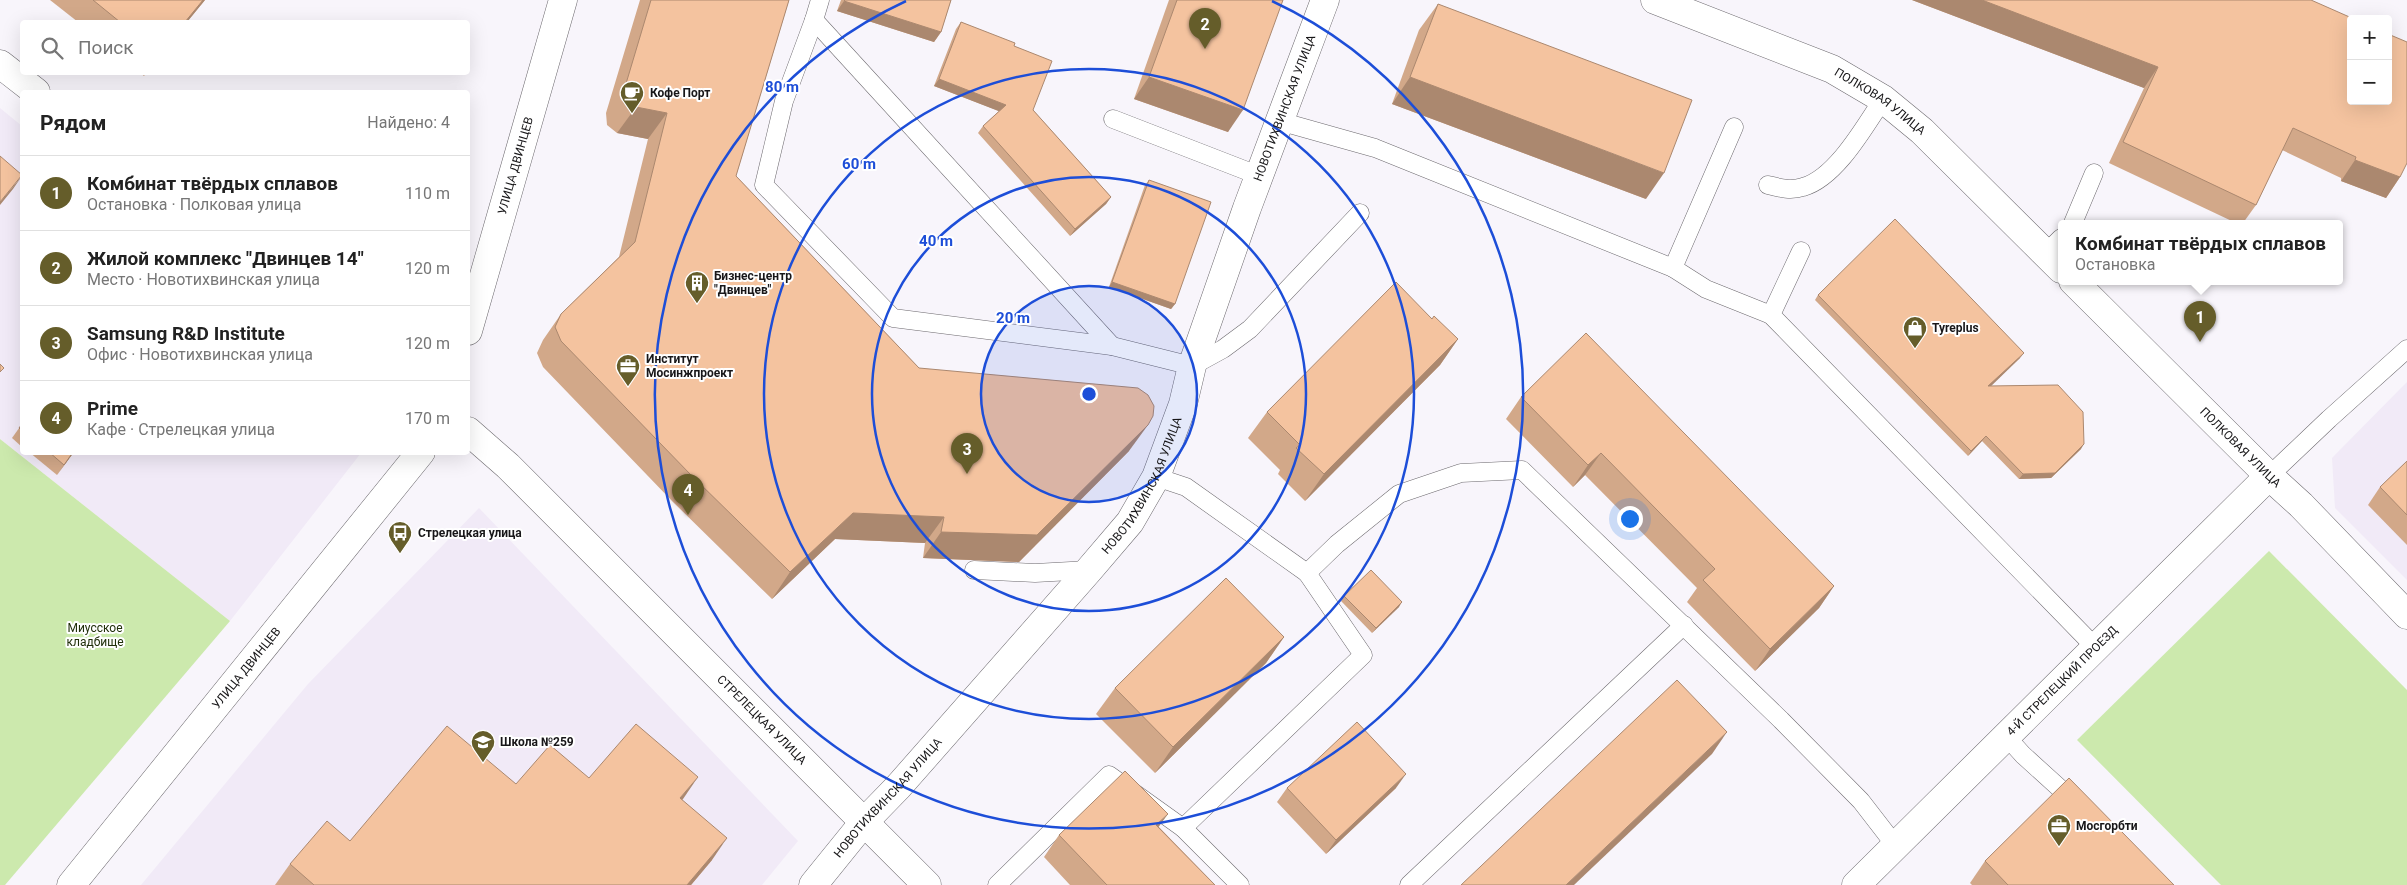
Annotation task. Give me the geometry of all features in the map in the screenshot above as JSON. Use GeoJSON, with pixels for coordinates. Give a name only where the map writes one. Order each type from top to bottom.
{"type":"FeatureCollection","features":[{"type":"Feature","properties":{"kind":"street","name":"НОВОТИХВИНСКАЯ УЛИЦА"},"geometry":{"type":"LineString","coordinates":[[817,884],[864,822],[898,787],[1130,522],[1156,477],[1183,404],[1192,366],[1325,0]]}},
{"type":"Feature","properties":{"kind":"street","name":"ПОЛКОВАЯ УЛИЦА"},"geometry":{"type":"LineString","coordinates":[[1655,0],[1832,69],[1883,98],[1928,136],[2056,253]]}},
{"type":"Feature","properties":{"kind":"street","name":"УЛИЦА ДВИНЦЕВ"},"geometry":{"type":"LineString","coordinates":[[470,324],[562,4]]}},
{"type":"Feature","properties":{"kind":"street"},"geometry":{"type":"LineString","coordinates":[[0,64],[33,90]]}},
{"type":"Feature","properties":{"kind":"street","name":"ПОЛКОВАЯ УЛИЦА"},"geometry":{"type":"LineString","coordinates":[[2077,285],[2269,476],[2301,505],[2407,615]]}},
{"type":"Feature","properties":{"kind":"street","name":"СТРЕЛЕЦКАЯ УЛИЦА"},"geometry":{"type":"LineString","coordinates":[[470,433],[508,466],[927,885]]}},
{"type":"Feature","properties":{"kind":"street","name":"УЛИЦА ДВИНЦЕВ"},"geometry":{"type":"LineString","coordinates":[[72,885],[419,455]]}},
{"type":"Feature","properties":{"kind":"street","name":"4-Й СТРЕЛЕЦКИЙ ПРОЕЗД"},"geometry":{"type":"LineString","coordinates":[[1856,885],[2005,735],[2269,476]]}},
{"type":"Feature","properties":{"kind":"lane"},"geometry":{"type":"LineString","coordinates":[[820,0],[784,101],[764,185],[893,318],[1112,346],[1192,366],[1223,349],[1250,329],[1360,213]]}},
{"type":"Feature","properties":{"kind":"lane"},"geometry":{"type":"LineString","coordinates":[[814,20],[1112,346]]}},
{"type":"Feature","properties":{"kind":"lane"},"geometry":{"type":"LineString","coordinates":[[1768,185],[1789,190],[1804,187],[1828,173],[1859,135],[1883,98]]}},
{"type":"Feature","properties":{"kind":"lane"},"geometry":{"type":"LineString","coordinates":[[1113,119],[1260,176]]}},
{"type":"Feature","properties":{"kind":"lane"},"geometry":{"type":"LineString","coordinates":[[1280,121],[1375,148],[1673,268],[1706,289],[1771,315],[2096,647]]}},
{"type":"Feature","properties":{"kind":"lane"},"geometry":{"type":"LineString","coordinates":[[1673,268],[1734,126]]}},
{"type":"Feature","properties":{"kind":"lane"},"geometry":{"type":"LineString","coordinates":[[2074,220],[2094,173]]}},
{"type":"Feature","properties":{"kind":"lane"},"geometry":{"type":"LineString","coordinates":[[1771,315],[1801,251]]}},
{"type":"Feature","properties":{"kind":"lane"},"geometry":{"type":"LineString","coordinates":[[2269,476],[2407,349]]}},
{"type":"Feature","properties":{"kind":"lane"},"geometry":{"type":"LineString","coordinates":[[1307,573],[1337,544],[1399,494],[1461,473],[1522,470],[1684,625],[1862,801],[1895,845]]}},
{"type":"Feature","properties":{"kind":"lane"},"geometry":{"type":"LineString","coordinates":[[1156,477],[1186,487],[1307,573],[1363,655],[1182,828]]}},
{"type":"Feature","properties":{"kind":"lane"},"geometry":{"type":"LineString","coordinates":[[974,570],[1035,572],[1089,570]]}},
{"type":"Feature","properties":{"kind":"lane"},"geometry":{"type":"LineString","coordinates":[[1409,885],[1684,625]]}},
{"type":"Feature","properties":{"kind":"lane"},"geometry":{"type":"LineString","coordinates":[[2005,735],[2023,756],[2087,814]]}},
{"type":"Feature","properties":{"kind":"lane"},"geometry":{"type":"LineString","coordinates":[[997,885],[1109,775],[1182,828],[1240,885]]}},
{"type":"Feature","properties":{"kind":"shaded area"},"geometry":{"type":"Polygon","coordinates":[[[0,108],[20,124],[20,455],[0,439],[0,108]]]}},
{"type":"Feature","properties":{"kind":"shaded area"},"geometry":{"type":"Polygon","coordinates":[[[2407,382],[2407,580],[2335,508],[2332,458],[2407,382]]]}},
{"type":"Feature","properties":{"kind":"shaded area"},"geometry":{"type":"Polygon","coordinates":[[[20,455],[359,455],[230,621],[20,455]]]}},
{"type":"Feature","properties":{"kind":"shaded area","name":"Школа №259"},"geometry":{"type":"Polygon","coordinates":[[[479,508],[798,841],[762,885],[141,885],[308,684],[479,508]]]}},
{"type":"Feature","properties":{"kind":"green space","name":"Миусское кладбище"},"geometry":{"type":"Polygon","coordinates":[[[0,439],[230,621],[5,885],[0,885],[0,439]]]}},
{"type":"Feature","properties":{"kind":"green space"},"geometry":{"type":"Polygon","coordinates":[[[2269,551],[2407,690],[2407,885],[2221,885],[2077,740],[2269,551]]]}},
{"type":"Feature","properties":{"kind":"building"},"geometry":{"type":"Polygon","coordinates":[[[93,0],[203,0],[187,20],[118,20],[93,0]]]}},
{"type":"Feature","properties":{"kind":"building","name":"Бизнес-центр \"Двинцев\""},"geometry":{"type":"Polygon","coordinates":[[[651,0],[789,0],[736,176],[919,368],[1138,388],[1148,395],[1154,406],[1153,416],[1148,425],[1037,535],[941,532],[944,517],[853,513],[790,572],[691,475],[561,341],[555,327],[561,314],[635,242],[667,113],[636,107],[625,98],[625,87],[651,0]]]}},
{"type":"Feature","properties":{"kind":"building"},"geometry":{"type":"Polygon","coordinates":[[[845,0],[951,0],[941,32],[845,0]]]}},
{"type":"Feature","properties":{"kind":"building"},"geometry":{"type":"Polygon","coordinates":[[[1177,0],[1283,0],[1243,110],[1149,77],[1177,0]]]}},
{"type":"Feature","properties":{"kind":"building"},"geometry":{"type":"Polygon","coordinates":[[[1982,0],[2311,0],[2347,16],[2347,105],[2392,105],[2392,36],[2407,42],[2407,163],[2400,177],[2355,160],[2356,157],[2293,128],[2256,205],[2123,142],[2158,67],[1982,0]]]}},
{"type":"Feature","properties":{"kind":"building"},"geometry":{"type":"Polygon","coordinates":[[[1438,4],[1692,100],[1664,173],[1410,77],[1438,4]]]}},
{"type":"Feature","properties":{"kind":"building"},"geometry":{"type":"Polygon","coordinates":[[[961,22],[1015,43],[1014,46],[1052,61],[1033,110],[1111,197],[1075,229],[983,126],[1006,105],[939,79],[961,22]]]}},
{"type":"Feature","properties":{"kind":"building"},"geometry":{"type":"Polygon","coordinates":[[[0,156],[20,173],[20,177],[0,202],[0,156]]]}},
{"type":"Feature","properties":{"kind":"building"},"geometry":{"type":"Polygon","coordinates":[[[1149,180],[1211,202],[1175,304],[1112,282],[1149,180]]]}},
{"type":"Feature","properties":{"kind":"building"},"geometry":{"type":"Polygon","coordinates":[[[1895,219],[2024,353],[1988,386],[2058,385],[2083,412],[2084,444],[2055,473],[2023,474],[1986,436],[1971,451],[1818,295],[1895,219]]]}},
{"type":"Feature","properties":{"kind":"building"},"geometry":{"type":"Polygon","coordinates":[[[1396,282],[1432,319],[1434,316],[1458,339],[1324,474],[1296,448],[1300,445],[1267,412],[1396,282]]]}},
{"type":"Feature","properties":{"kind":"building"},"geometry":{"type":"Polygon","coordinates":[[[1586,333],[1834,586],[1770,649],[1703,580],[1715,569],[1601,453],[1588,465],[1521,397],[1586,333]]]}},
{"type":"Feature","properties":{"kind":"building"},"geometry":{"type":"Polygon","coordinates":[[[0,364],[4,368],[0,372],[0,364]]]}},
{"type":"Feature","properties":{"kind":"building"},"geometry":{"type":"Polygon","coordinates":[[[52,455],[71,455],[64,465],[52,455]]]}},
{"type":"Feature","properties":{"kind":"building"},"geometry":{"type":"Polygon","coordinates":[[[2407,461],[2407,515],[2380,487],[2407,461]]]}},
{"type":"Feature","properties":{"kind":"building"},"geometry":{"type":"Polygon","coordinates":[[[1371,570],[1402,602],[1376,628],[1344,596],[1371,570]]]}},
{"type":"Feature","properties":{"kind":"building"},"geometry":{"type":"Polygon","coordinates":[[[1226,578],[1284,637],[1173,747],[1115,688],[1226,578]]]}},
{"type":"Feature","properties":{"kind":"building"},"geometry":{"type":"Polygon","coordinates":[[[1677,680],[1727,732],[1566,885],[1461,885],[1677,680]]]}},
{"type":"Feature","properties":{"kind":"building"},"geometry":{"type":"Polygon","coordinates":[[[1357,722],[1406,774],[1336,840],[1287,788],[1357,722]]]}},
{"type":"Feature","properties":{"kind":"building"},"geometry":{"type":"Polygon","coordinates":[[[636,724],[698,777],[680,798],[727,838],[687,885],[314,885],[290,864],[327,821],[350,841],[447,726],[516,784],[550,745],[589,778],[636,724]]]}},
{"type":"Feature","properties":{"kind":"building"},"geometry":{"type":"Polygon","coordinates":[[[1125,771],[1168,814],[1156,825],[1215,885],[1107,885],[1059,835],[1125,771]]]}},
{"type":"Feature","properties":{"kind":"building"},"geometry":{"type":"Polygon","coordinates":[[[2069,778],[2174,885],[2008,885],[1985,861],[2069,778]]]}},
{"type":"Feature","properties":{"kind":"place","name":"Жилой комплекс \"Двинцев 14\""},"geometry":{"type":"Point","coordinates":[1205,49]}},
{"type":"Feature","properties":{"kind":"place","name":"Кофе Порт"},"geometry":{"type":"Point","coordinates":[632,114]}},
{"type":"Feature","properties":{"kind":"place","name":"Бизнес-центр \"Двинцев\""},"geometry":{"type":"Point","coordinates":[697,304]}},
{"type":"Feature","properties":{"kind":"place","name":"Комбинат твёрдых сплавов"},"geometry":{"type":"Point","coordinates":[2200,342]}},
{"type":"Feature","properties":{"kind":"place","name":"Tyreplus"},"geometry":{"type":"Point","coordinates":[1915,349]}},
{"type":"Feature","properties":{"kind":"place","name":"Институт Мосинжпроект"},"geometry":{"type":"Point","coordinates":[628,387]}},
{"type":"Feature","properties":{"kind":"place","name":"Samsung R&D Institute"},"geometry":{"type":"Point","coordinates":[967,474]}},
{"type":"Feature","properties":{"kind":"place","name":"Prime"},"geometry":{"type":"Point","coordinates":[688,515]}},
{"type":"Feature","properties":{"kind":"place","name":"Стрелецкая улица"},"geometry":{"type":"Point","coordinates":[400,554]}},
{"type":"Feature","properties":{"kind":"place","name":"Школа №259"},"geometry":{"type":"Point","coordinates":[483,763]}},
{"type":"Feature","properties":{"kind":"place","name":"Мосгорбти"},"geometry":{"type":"Point","coordinates":[2059,847]}}]}
